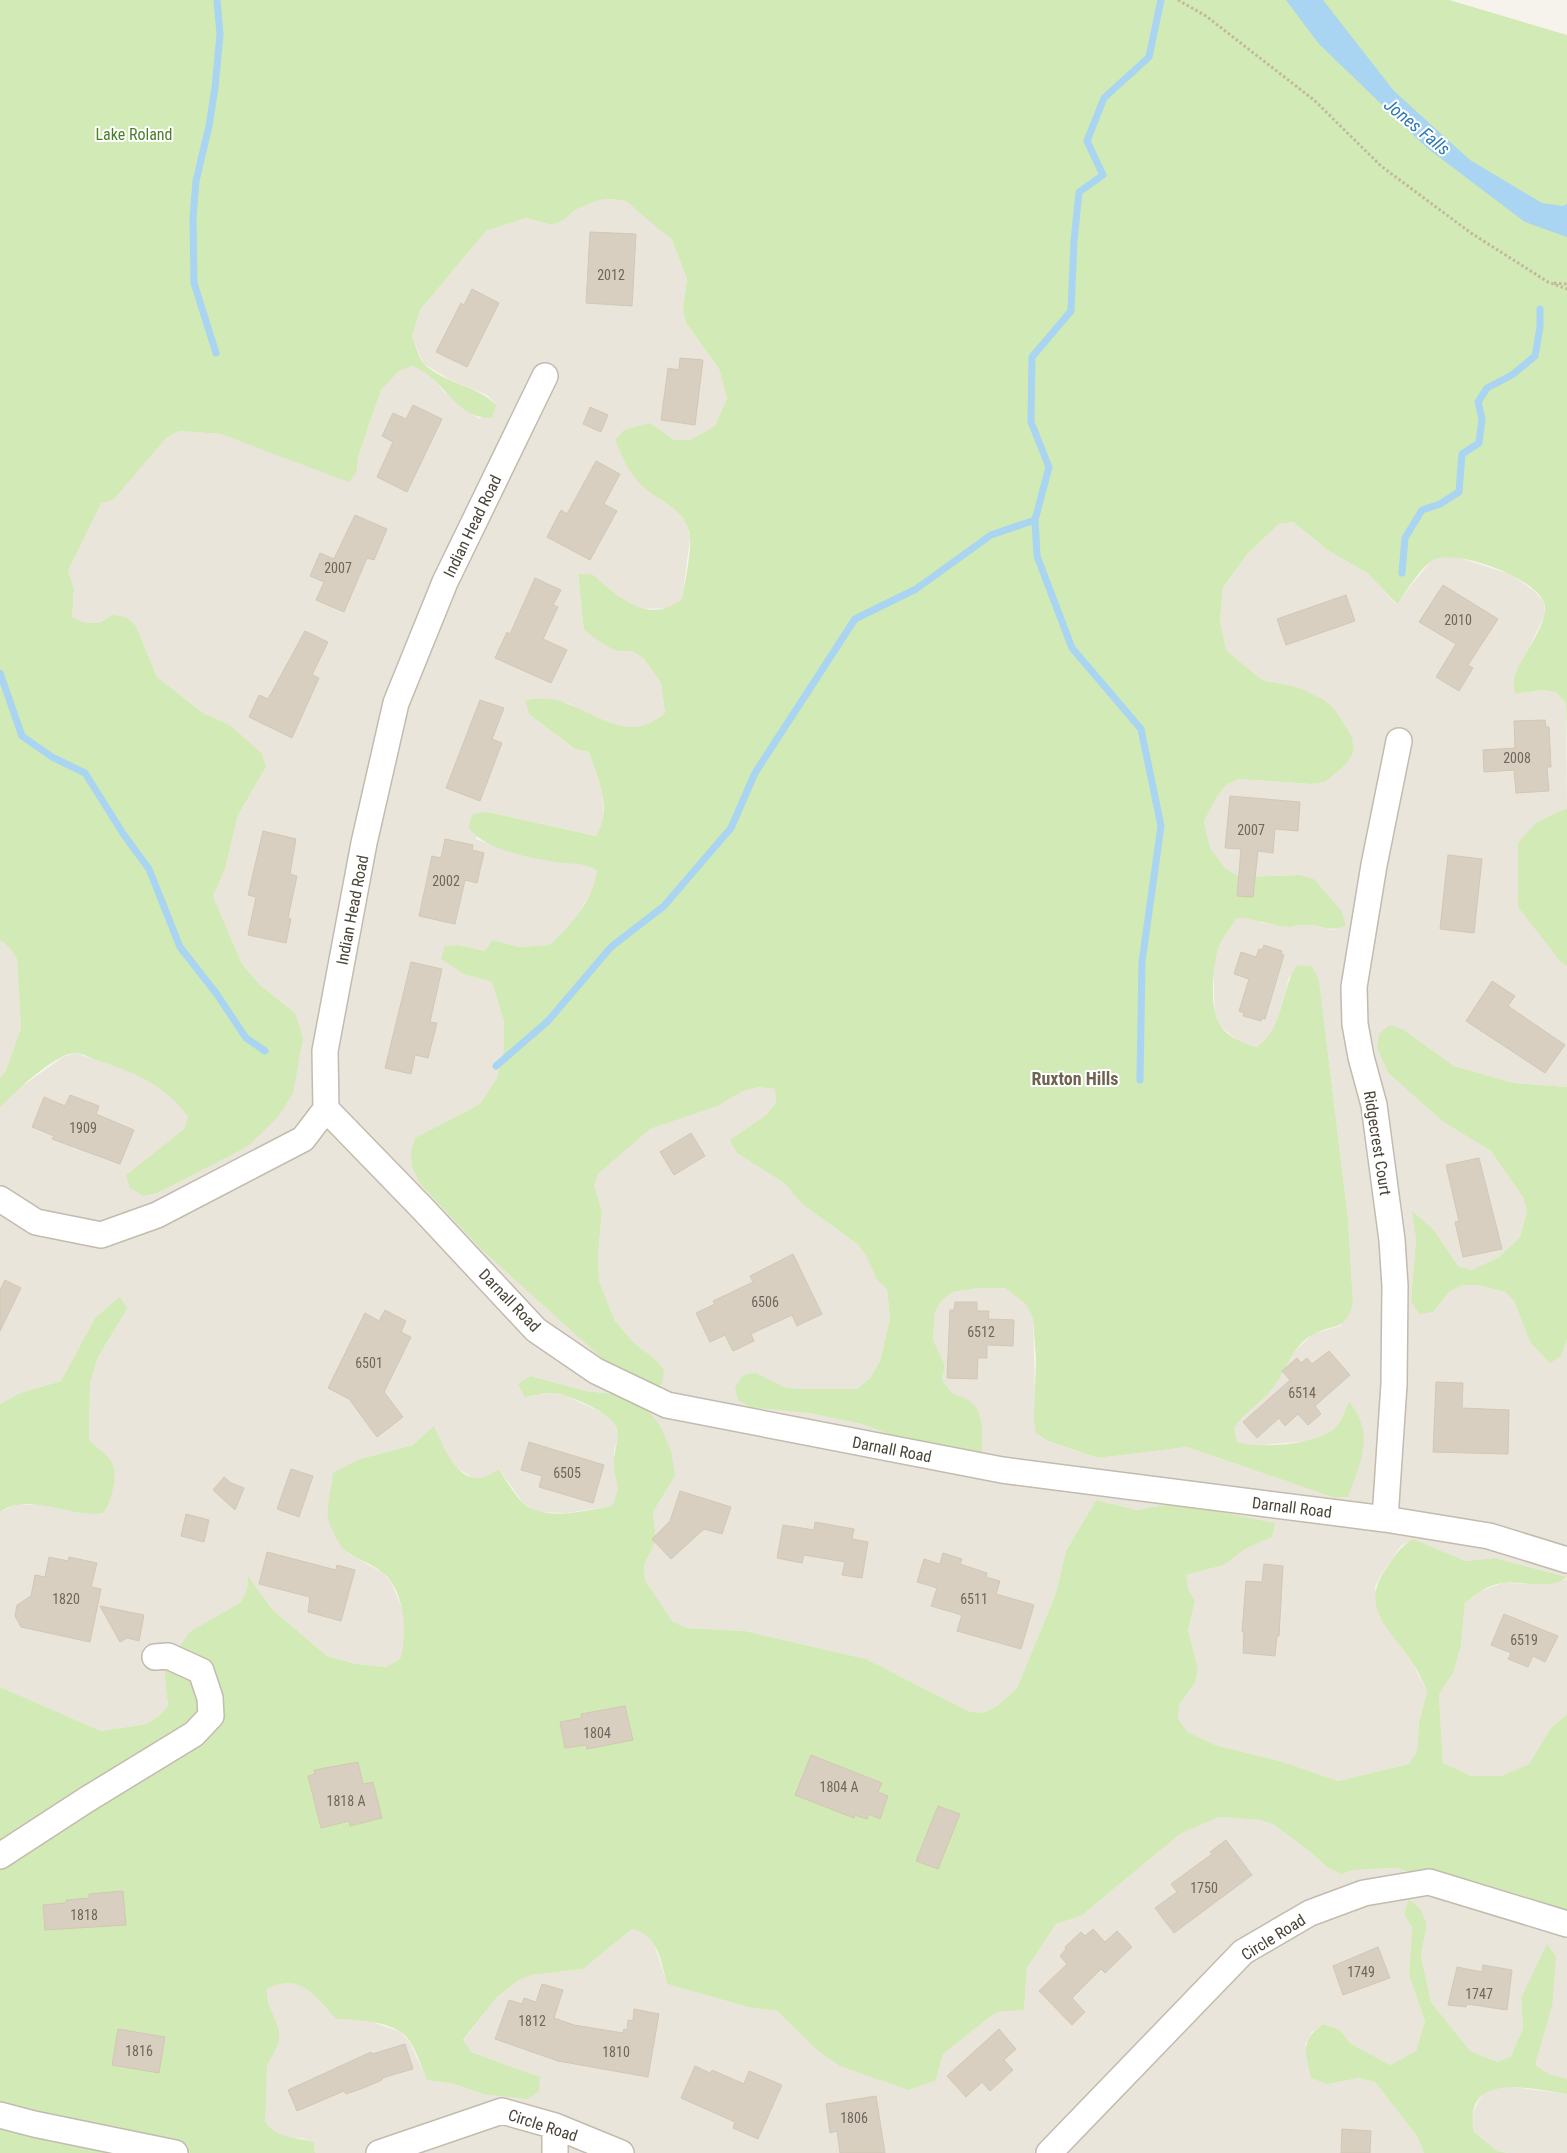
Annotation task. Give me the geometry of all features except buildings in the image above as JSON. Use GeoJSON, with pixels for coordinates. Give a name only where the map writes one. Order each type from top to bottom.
{"type":"FeatureCollection","features":[{"type":"Feature","properties":{"kind":"street","name":"Indian Head Road"},"geometry":{"type":"LineString","coordinates":[[326,1109],[326,1051],[364,843],[396,703],[445,582],[545,376]]}},
{"type":"Feature","properties":{"kind":"street","name":"Ridgecrest Court"},"geometry":{"type":"LineString","coordinates":[[1385,1519],[1394,1384],[1395,1277],[1392,1240],[1374,1105],[1361,1057],[1355,1024],[1354,987],[1374,864],[1399,741]]}},
{"type":"Feature","properties":{"kind":"street"},"geometry":{"type":"LineString","coordinates":[[0,1198],[36,1222],[101,1235],[157,1215],[303,1139],[326,1109]]}},
{"type":"Feature","properties":{"kind":"street","name":"Darnall Road"},"geometry":{"type":"LineString","coordinates":[[326,1109],[424,1209],[536,1330],[596,1371],[667,1406],[1002,1470],[1385,1519],[1490,1536],[1567,1560]]}},
{"type":"Feature","properties":{"kind":"street"},"geometry":{"type":"LineString","coordinates":[[0,1856],[86,1800],[194,1734],[211,1716],[210,1698],[201,1671],[168,1656],[155,1656]]}},
{"type":"Feature","properties":{"kind":"street","name":"Circle Road"},"geometry":{"type":"LineString","coordinates":[[1049,2153],[1243,1952],[1310,1913],[1364,1893],[1429,1882],[1567,1924]]}},
{"type":"Feature","properties":{"kind":"street","name":"Circle Road"},"geometry":{"type":"LineString","coordinates":[[379,2153],[502,2111],[555,2126],[621,2153]]}},
{"type":"Feature","properties":{"kind":"street"},"geometry":{"type":"LineString","coordinates":[[0,2115],[34,2124],[174,2153]]}},
{"type":"Feature","properties":{"kind":"street"},"geometry":{"type":"LineString","coordinates":[[555,2126],[555,2153]]}},
{"type":"Feature","properties":{"kind":"path"},"geometry":{"type":"LineString","coordinates":[[1178,0],[1206,16],[1314,100],[1381,166],[1472,233],[1548,282],[1567,289]]}},
{"type":"Feature","properties":{"kind":"path"},"geometry":{"type":"LineString","coordinates":[[1548,282],[1567,284]]}},
{"type":"Feature","properties":{"kind":"shaded area"},"geometry":{"type":"Polygon","coordinates":[[[599,200],[626,201],[639,210],[672,240],[687,279],[683,309],[686,323],[719,369],[727,398],[715,426],[690,440],[674,440],[650,423],[644,487],[677,511],[686,523],[690,538],[682,599],[670,608],[639,609],[624,602],[592,574],[578,575],[584,630],[619,651],[632,651],[644,659],[661,683],[665,713],[653,724],[638,728],[623,728],[595,717],[568,703],[530,715],[575,749],[589,752],[602,791],[604,823],[597,836],[487,812],[476,839],[503,849],[557,862],[585,864],[597,871],[595,886],[572,924],[550,945],[520,947],[492,940],[485,951],[459,945],[464,974],[492,982],[504,1021],[504,1050],[497,1078],[480,1104],[415,1138],[419,1182],[656,1360],[633,1342],[615,1321],[599,1281],[598,1254],[602,1211],[593,1186],[598,1174],[650,1129],[718,1106],[743,1091],[759,1087],[775,1089],[776,1103],[766,1115],[731,1140],[737,1153],[784,1183],[802,1204],[857,1244],[866,1254],[877,1280],[887,1289],[890,1317],[880,1361],[870,1378],[857,1389],[798,1389],[784,1387],[756,1373],[809,1413],[862,1424],[941,1454],[973,1404],[948,1392],[942,1379],[945,1365],[933,1340],[935,1312],[942,1300],[953,1292],[978,1288],[1005,1288],[1027,1304],[1033,1317],[1036,1434],[1047,1441],[1098,1458],[1187,1447],[1335,1498],[1348,1497],[1350,1403],[1336,1428],[1324,1436],[1309,1441],[1251,1446],[1237,1442],[1234,1428],[1241,1417],[1271,1390],[1292,1354],[1313,1334],[1340,1326],[1353,1303],[1348,1218],[1319,980],[1289,977],[1276,1026],[1268,1039],[1257,1047],[1242,1044],[1219,1025],[1215,1011],[1213,968],[1221,941],[1237,918],[1251,918],[1263,923],[1292,927],[1306,924],[1333,930],[1346,925],[1298,875],[1240,877],[1226,869],[1210,848],[1204,821],[1216,796],[1226,785],[1239,779],[1311,784],[1325,782],[1354,751],[1352,738],[1335,710],[1297,687],[1262,680],[1226,650],[1220,622],[1223,588],[1248,553],[1279,524],[1293,522],[1329,551],[1367,573],[1396,604],[1431,561],[1443,556],[1457,557],[1512,575],[1534,591],[1544,602],[1544,616],[1513,681],[1516,694],[1542,690],[1556,692],[1566,703],[1567,808],[1537,822],[1561,962],[1567,966],[1567,1087],[1514,1083],[1454,1066],[1404,1030],[1377,1048],[1388,1073],[1442,1121],[1491,1151],[1523,1197],[1527,1211],[1520,1237],[1499,1257],[1472,1270],[1458,1266],[1434,1230],[1413,1212],[1416,1239],[1411,1301],[1433,1312],[1450,1291],[1463,1285],[1477,1285],[1505,1292],[1514,1301],[1530,1342],[1561,1356],[1567,1340],[1567,1577],[1495,1558],[1466,1561],[1413,1539],[1401,1546],[1382,1573],[1375,1587],[1379,1616],[1413,1664],[1427,1691],[1419,1723],[1417,1751],[1409,1764],[1338,1781],[1283,1762],[1215,1745],[1188,1732],[1178,1719],[1179,1705],[1195,1683],[1198,1669],[1188,1630],[1195,1601],[1187,1588],[1186,1575],[1224,1565],[1245,1549],[1272,1537],[1165,1505],[1137,1510],[1096,1500],[1066,1551],[1056,1593],[1017,1688],[997,1706],[983,1713],[968,1711],[866,1659],[745,1631],[686,1628],[672,1621],[645,1580],[644,1565],[656,1540],[653,1512],[675,1476],[630,1396],[586,1391],[532,1376],[525,1397],[552,1393],[566,1396],[605,1414],[615,1424],[618,1438],[614,1451],[614,1466],[619,1492],[612,1506],[566,1513],[537,1512],[523,1503],[499,1469],[488,1478],[474,1479],[451,1464],[434,1427],[413,1445],[360,1459],[347,1553],[383,1573],[392,1584],[403,1611],[405,1644],[400,1659],[386,1667],[356,1664],[327,1656],[273,1610],[248,1576],[247,1590],[241,1602],[191,1631],[165,1679],[168,1706],[159,1716],[147,1724],[101,1731],[0,1687],[0,1512],[18,1504],[32,1505],[110,1459],[89,1440],[90,1383],[98,1357],[127,1309],[95,1318],[61,1381],[20,1393],[0,1404],[0,1108],[14,1092],[63,1057],[75,1053],[130,1071],[154,1083],[178,1102],[188,1116],[184,1129],[126,1175],[144,1196],[158,1193],[247,1147],[295,1013],[260,985],[242,964],[213,896],[225,869],[238,815],[266,767],[230,725],[203,713],[157,677],[136,626],[112,615],[99,623],[85,623],[72,617],[74,589],[50,514],[147,458],[167,436],[179,431],[221,434],[349,481],[357,471],[358,457],[381,390],[399,371],[412,366],[425,370],[444,392],[479,419],[496,405],[487,395],[449,379],[424,364],[412,337],[420,310],[486,231],[526,218],[552,225],[564,220],[575,210],[599,200]]]}},
{"type":"Feature","properties":{"kind":"shaded area"},"geometry":{"type":"Polygon","coordinates":[[[0,940],[9,947],[17,959],[21,1028],[6,1070],[0,1078],[0,940]]]}},
{"type":"Feature","properties":{"kind":"shaded area"},"geometry":{"type":"Polygon","coordinates":[[[1567,1579],[1567,1714],[1550,1729],[1529,1764],[1501,1776],[1472,1776],[1443,1763],[1439,1695],[1454,1671],[1461,1645],[1465,1603],[1476,1593],[1502,1583],[1550,1584],[1567,1579]]]}},
{"type":"Feature","properties":{"kind":"shaded area"},"geometry":{"type":"Polygon","coordinates":[[[1219,1817],[1261,1820],[1274,1825],[1308,1850],[1328,1868],[1341,1874],[1354,1870],[1396,1868],[1469,1890],[1513,1893],[1567,1910],[1567,2079],[1549,2074],[1535,2065],[1552,2007],[1521,1997],[1523,2028],[1511,2056],[1498,2062],[1470,2051],[1431,2002],[1421,1956],[1427,1924],[1409,1900],[1404,1914],[1412,1927],[1409,1976],[1425,2021],[1416,2051],[1390,2065],[1350,2043],[1340,2030],[1325,2024],[1312,2032],[1305,2045],[1328,2084],[1359,2078],[1375,2082],[1417,2136],[1424,2153],[315,2153],[314,2142],[273,2133],[264,2122],[267,2067],[279,2042],[279,2029],[268,2002],[267,1989],[280,1982],[292,1982],[306,1987],[336,2019],[363,2019],[401,2032],[410,2043],[427,2080],[454,2084],[483,2094],[540,2077],[471,2052],[463,2041],[497,1997],[519,1980],[531,1975],[583,1969],[632,1929],[644,1932],[654,1943],[667,1984],[748,2007],[777,2011],[817,2050],[936,2080],[943,2054],[997,2012],[1024,2010],[1027,1968],[1056,1924],[1081,1916],[1180,1834],[1219,1817]]]}},
{"type":"Feature","properties":{"kind":"shaded area"},"geometry":{"type":"Polygon","coordinates":[[[1504,2086],[1567,2094],[1567,2153],[1508,2153],[1497,2151],[1474,2132],[1472,2117],[1478,2101],[1487,2090],[1504,2086]]]}},
{"type":"Feature","properties":{"kind":"green space","name":"Lake Roland"},"geometry":{"type":"Polygon","coordinates":[[[0,0],[1449,0],[1567,35],[1567,738],[1566,703],[1556,692],[1542,690],[1515,694],[1513,685],[1517,671],[1543,621],[1544,603],[1538,593],[1526,584],[1493,567],[1458,558],[1444,557],[1433,560],[1418,574],[1397,604],[1367,573],[1329,551],[1293,522],[1279,524],[1248,553],[1223,588],[1220,621],[1226,650],[1262,680],[1297,687],[1324,700],[1335,710],[1352,737],[1354,751],[1346,764],[1325,782],[1311,784],[1239,779],[1226,785],[1217,796],[1204,821],[1210,848],[1226,869],[1240,877],[1299,875],[1314,879],[1342,912],[1346,926],[1331,929],[1306,925],[1285,927],[1251,919],[1237,918],[1219,948],[1214,970],[1213,994],[1216,1015],[1222,1028],[1235,1039],[1257,1047],[1273,1030],[1291,975],[1297,965],[1312,967],[1319,980],[1348,1218],[1353,1303],[1343,1323],[1314,1334],[1300,1345],[1272,1389],[1242,1417],[1234,1428],[1237,1442],[1273,1445],[1301,1442],[1314,1439],[1334,1429],[1341,1420],[1349,1402],[1362,1425],[1364,1437],[1361,1461],[1348,1497],[1335,1498],[1187,1447],[1098,1458],[1048,1441],[1036,1434],[1034,1420],[1036,1359],[1033,1318],[1026,1304],[1005,1288],[978,1288],[953,1292],[942,1300],[935,1312],[933,1340],[945,1365],[942,1379],[950,1391],[969,1401],[978,1411],[982,1425],[982,1462],[941,1454],[862,1424],[809,1413],[750,1407],[738,1400],[735,1387],[743,1375],[756,1373],[784,1387],[798,1389],[857,1389],[870,1378],[880,1361],[890,1318],[887,1289],[877,1280],[866,1255],[857,1244],[802,1204],[784,1183],[737,1153],[730,1140],[766,1115],[776,1103],[775,1089],[759,1087],[743,1091],[718,1106],[650,1129],[598,1174],[594,1186],[602,1211],[598,1254],[599,1281],[615,1321],[633,1342],[656,1360],[664,1370],[662,1384],[651,1390],[603,1359],[480,1248],[419,1182],[412,1166],[411,1152],[415,1138],[480,1104],[497,1078],[504,1050],[504,1021],[492,982],[464,974],[441,959],[445,946],[459,945],[485,951],[492,940],[520,947],[550,945],[580,912],[595,882],[597,871],[592,868],[508,852],[485,842],[468,827],[473,814],[487,812],[596,836],[601,826],[604,805],[600,784],[589,752],[575,749],[530,715],[525,701],[544,699],[562,702],[613,724],[630,727],[647,724],[665,713],[661,683],[644,659],[632,651],[619,651],[606,646],[584,630],[578,574],[592,574],[623,599],[645,609],[657,610],[669,607],[682,599],[690,553],[690,538],[687,527],[675,510],[642,486],[635,478],[615,440],[624,430],[650,423],[674,440],[690,440],[715,426],[727,398],[719,369],[686,323],[683,309],[687,279],[672,240],[626,201],[599,200],[575,210],[564,220],[552,225],[526,218],[486,231],[420,310],[412,337],[419,356],[425,365],[442,376],[488,398],[496,405],[492,418],[468,412],[458,405],[432,378],[412,366],[399,371],[381,390],[358,457],[357,471],[349,482],[221,434],[179,431],[167,437],[113,500],[101,503],[68,570],[74,589],[72,617],[85,623],[99,623],[112,615],[126,617],[136,626],[157,677],[203,713],[230,725],[262,754],[266,767],[238,815],[225,869],[213,896],[242,964],[260,985],[295,1013],[303,1038],[293,1093],[278,1117],[247,1147],[158,1193],[144,1196],[130,1188],[126,1175],[184,1129],[188,1116],[169,1096],[148,1081],[82,1054],[73,1053],[45,1068],[0,1108],[0,1078],[6,1070],[21,1028],[17,959],[9,947],[0,940],[0,0]]]}},
{"type":"Feature","properties":{"kind":"green space"},"geometry":{"type":"Polygon","coordinates":[[[1567,808],[1567,966],[1561,962],[1518,907],[1518,843],[1537,822],[1567,808]]]}},
{"type":"Feature","properties":{"kind":"green space"},"geometry":{"type":"Polygon","coordinates":[[[1390,1025],[1404,1030],[1454,1066],[1514,1083],[1567,1087],[1567,1340],[1561,1356],[1550,1363],[1530,1342],[1514,1301],[1505,1292],[1477,1285],[1463,1285],[1450,1291],[1433,1312],[1419,1314],[1411,1301],[1416,1239],[1412,1211],[1434,1230],[1458,1266],[1472,1270],[1499,1257],[1520,1237],[1527,1211],[1523,1197],[1491,1151],[1442,1121],[1388,1073],[1377,1048],[1379,1034],[1390,1025]]]}},
{"type":"Feature","properties":{"kind":"green space"},"geometry":{"type":"Polygon","coordinates":[[[120,1297],[127,1309],[98,1357],[90,1383],[89,1440],[107,1456],[113,1465],[114,1471],[112,1492],[107,1507],[103,1513],[90,1514],[37,1504],[24,1504],[11,1506],[0,1512],[0,1404],[20,1393],[61,1381],[95,1318],[120,1297]]]}},
{"type":"Feature","properties":{"kind":"green space"},"geometry":{"type":"Polygon","coordinates":[[[531,1376],[586,1391],[630,1396],[642,1402],[660,1426],[671,1450],[675,1476],[653,1512],[656,1540],[644,1565],[645,1580],[672,1621],[686,1628],[745,1631],[866,1659],[968,1711],[983,1713],[997,1706],[1017,1688],[1056,1593],[1066,1551],[1096,1500],[1137,1510],[1165,1505],[1194,1507],[1275,1523],[1272,1537],[1245,1549],[1224,1565],[1186,1575],[1188,1589],[1195,1601],[1188,1630],[1198,1669],[1195,1683],[1179,1705],[1178,1719],[1188,1732],[1215,1745],[1283,1762],[1338,1781],[1409,1764],[1417,1751],[1419,1723],[1427,1691],[1415,1667],[1381,1618],[1375,1595],[1387,1567],[1405,1545],[1413,1539],[1466,1561],[1495,1558],[1567,1577],[1561,1581],[1545,1584],[1510,1582],[1497,1584],[1482,1590],[1465,1603],[1461,1645],[1454,1671],[1439,1695],[1443,1763],[1472,1776],[1501,1776],[1529,1764],[1550,1729],[1567,1714],[1567,1910],[1513,1893],[1469,1890],[1396,1868],[1354,1870],[1341,1874],[1328,1868],[1308,1850],[1274,1825],[1261,1820],[1219,1817],[1180,1834],[1081,1916],[1056,1924],[1027,1968],[1024,2010],[997,2012],[943,2054],[936,2080],[909,2090],[840,2066],[817,2050],[777,2011],[748,2007],[667,1984],[660,1957],[653,1943],[641,1932],[632,1929],[583,1969],[531,1975],[519,1980],[497,1997],[463,2040],[471,2052],[540,2077],[539,2091],[528,2099],[483,2094],[454,2084],[427,2080],[410,2041],[401,2032],[378,2023],[336,2019],[306,1989],[289,1983],[279,1984],[267,1989],[268,2002],[279,2029],[279,2042],[267,2067],[265,2122],[282,2135],[314,2142],[315,2153],[0,2153],[0,1687],[101,1731],[147,1724],[159,1716],[168,1706],[165,1679],[166,1665],[191,1631],[241,1602],[247,1590],[248,1576],[273,1610],[327,1656],[356,1664],[386,1667],[400,1659],[404,1626],[403,1613],[396,1591],[383,1573],[343,1548],[329,1523],[328,1508],[333,1473],[360,1459],[413,1445],[434,1426],[458,1469],[466,1475],[475,1478],[486,1476],[499,1469],[517,1496],[524,1504],[533,1509],[555,1514],[612,1506],[617,1493],[614,1469],[617,1439],[615,1425],[596,1409],[566,1396],[545,1393],[525,1397],[518,1384],[531,1376]]]}},
{"type":"Feature","properties":{"kind":"green space"},"geometry":{"type":"Polygon","coordinates":[[[1409,1899],[1420,1909],[1427,1924],[1421,1956],[1431,2002],[1470,2051],[1498,2062],[1511,2056],[1523,2028],[1521,1998],[1547,1944],[1556,1957],[1552,2007],[1535,2065],[1549,2074],[1567,2079],[1567,2094],[1519,2087],[1502,2088],[1489,2091],[1478,2099],[1473,2112],[1474,2132],[1497,2151],[1508,2153],[1424,2153],[1417,2136],[1375,2082],[1359,2078],[1328,2084],[1311,2078],[1306,2047],[1311,2036],[1324,2024],[1340,2030],[1350,2043],[1390,2065],[1416,2051],[1425,2021],[1409,1976],[1412,1927],[1404,1914],[1409,1899]]]}},
{"type":"Feature","properties":{"kind":"water","name":"Jones Falls"},"geometry":{"type":"Polygon","coordinates":[[[1286,0],[1323,0],[1394,91],[1470,160],[1542,203],[1563,206],[1567,204],[1567,237],[1525,222],[1427,148],[1319,44],[1286,0]]]}},
{"type":"Feature","properties":{"kind":"waterway"},"geometry":{"type":"LineString","coordinates":[[216,353],[194,283],[193,218],[196,181],[209,126],[215,88],[220,34],[217,0]]}},
{"type":"Feature","properties":{"kind":"waterway"},"geometry":{"type":"LineString","coordinates":[[1140,1080],[1142,962],[1161,826],[1141,729],[1072,648],[1037,556],[1035,520],[1049,467],[1031,422],[1032,357],[1071,311],[1074,241],[1079,192],[1103,175],[1087,141],[1104,98],[1149,57],[1161,0]]}},
{"type":"Feature","properties":{"kind":"waterway"},"geometry":{"type":"LineString","coordinates":[[1402,573],[1405,538],[1422,510],[1440,504],[1459,492],[1462,454],[1479,443],[1482,419],[1478,402],[1487,388],[1512,375],[1535,356],[1540,327],[1540,309]]}},
{"type":"Feature","properties":{"kind":"waterway"},"geometry":{"type":"LineString","coordinates":[[496,1066],[548,1021],[611,947],[664,906],[731,828],[755,773],[855,619],[916,589],[991,535],[1035,520]]}},
{"type":"Feature","properties":{"kind":"waterway"},"geometry":{"type":"LineString","coordinates":[[0,673],[22,736],[52,757],[85,773],[124,835],[149,869],[180,947],[216,993],[246,1038],[265,1051]]}},
{"type":"Feature","properties":{"kind":"district","name":"Ruxton Hills"},"geometry":{"type":"Point","coordinates":[1075,1079]}}]}
